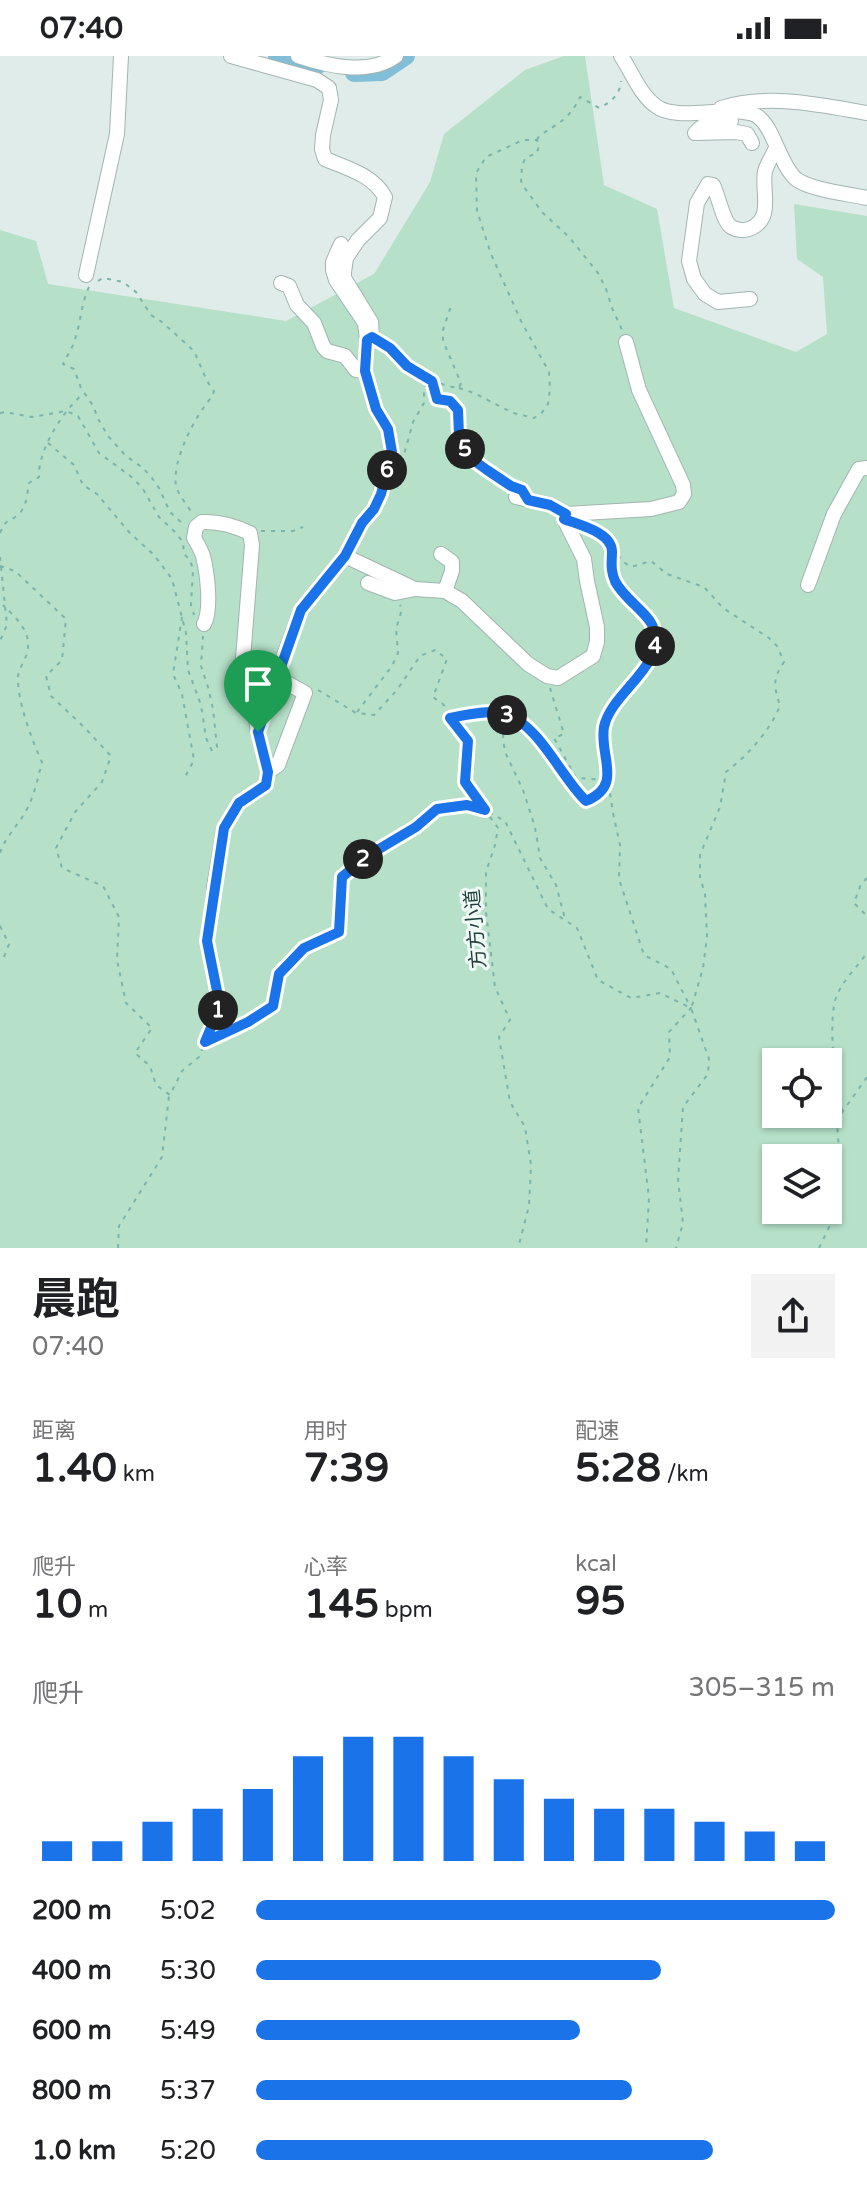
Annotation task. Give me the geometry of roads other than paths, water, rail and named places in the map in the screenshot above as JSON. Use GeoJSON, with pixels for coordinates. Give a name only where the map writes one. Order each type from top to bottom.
{"type":"FeatureCollection","features":[{"type":"Feature","properties":{"kind":"street"},"geometry":{"type":"LineString","coordinates":[[86,275],[117,134],[121,56]]}},
{"type":"Feature","properties":{"kind":"street"},"geometry":{"type":"LineString","coordinates":[[233,56],[317,80],[329,88],[331,100],[322,149],[325,159],[361,174],[376,185],[385,197],[380,218],[358,240],[346,258],[344,278],[371,322],[365,371],[376,409],[388,429],[392,452],[374,509],[362,523],[345,556],[301,610],[258,732]]}},
{"type":"Feature","properties":{"kind":"street"},"geometry":{"type":"LineString","coordinates":[[298,56],[322,64],[373,67],[387,63],[396,56]]}},
{"type":"Feature","properties":{"kind":"street"},"geometry":{"type":"LineString","coordinates":[[621,56],[645,96],[658,108],[677,113],[754,114],[766,126],[787,169],[799,181],[867,198]]}},
{"type":"Feature","properties":{"kind":"street"},"geometry":{"type":"LineString","coordinates":[[634,56],[645,96]]}},
{"type":"Feature","properties":{"kind":"street"},"geometry":{"type":"LineString","coordinates":[[317,80],[322,64]]}},
{"type":"Feature","properties":{"kind":"street"},"geometry":{"type":"LineString","coordinates":[[710,112],[739,103],[801,102],[867,113]]}},
{"type":"Feature","properties":{"kind":"street"},"geometry":{"type":"LineString","coordinates":[[752,143],[747,134],[736,132],[695,133],[701,125],[709,122],[736,121],[754,114]]}},
{"type":"Feature","properties":{"kind":"street"},"geometry":{"type":"LineString","coordinates":[[750,299],[718,302],[705,294],[694,279],[689,261],[697,203],[708,184],[713,185],[731,227],[750,229],[766,208],[765,171],[776,148]]}},
{"type":"Feature","properties":{"kind":"street"},"geometry":{"type":"LineString","coordinates":[[842,192],[867,189]]}},
{"type":"Feature","properties":{"kind":"street"},"geometry":{"type":"LineString","coordinates":[[341,244],[333,270],[336,280],[365,323],[369,338]]}},
{"type":"Feature","properties":{"kind":"street"},"geometry":{"type":"LineString","coordinates":[[281,283],[289,286],[297,305],[314,323],[327,351],[345,356],[356,370],[365,371]]}},
{"type":"Feature","properties":{"kind":"street"},"geometry":{"type":"LineString","coordinates":[[565,516],[651,509],[679,502],[684,494],[683,485],[639,390],[626,342]]}},
{"type":"Feature","properties":{"kind":"street"},"geometry":{"type":"LineString","coordinates":[[808,585],[834,514],[859,469],[867,468]]}},
{"type":"Feature","properties":{"kind":"street"},"geometry":{"type":"LineString","coordinates":[[368,583],[395,593],[415,589],[445,591],[462,601],[528,664],[547,676],[558,678],[593,656],[597,642],[584,559],[565,516],[550,505],[514,492]]}},
{"type":"Feature","properties":{"kind":"street"},"geometry":{"type":"LineString","coordinates":[[204,624],[209,607],[203,554],[196,531],[202,522],[224,524],[250,533],[252,545],[242,671],[254,705],[267,778],[262,803]]}},
{"type":"Feature","properties":{"kind":"street"},"geometry":{"type":"LineString","coordinates":[[441,554],[452,562],[445,591]]}},
{"type":"Feature","properties":{"kind":"street"},"geometry":{"type":"LineString","coordinates":[[345,556],[415,589]]}},
{"type":"Feature","properties":{"kind":"street"},"geometry":{"type":"LineString","coordinates":[[214,887],[224,828],[239,803],[278,765],[305,693],[276,677]]}},
{"type":"Feature","properties":{"kind":"waterway"},"geometry":{"type":"LineString","coordinates":[[277,56],[317,66]]}},
{"type":"Feature","properties":{"kind":"waterway"},"geometry":{"type":"LineString","coordinates":[[354,73],[382,72],[406,56]]}}]}
